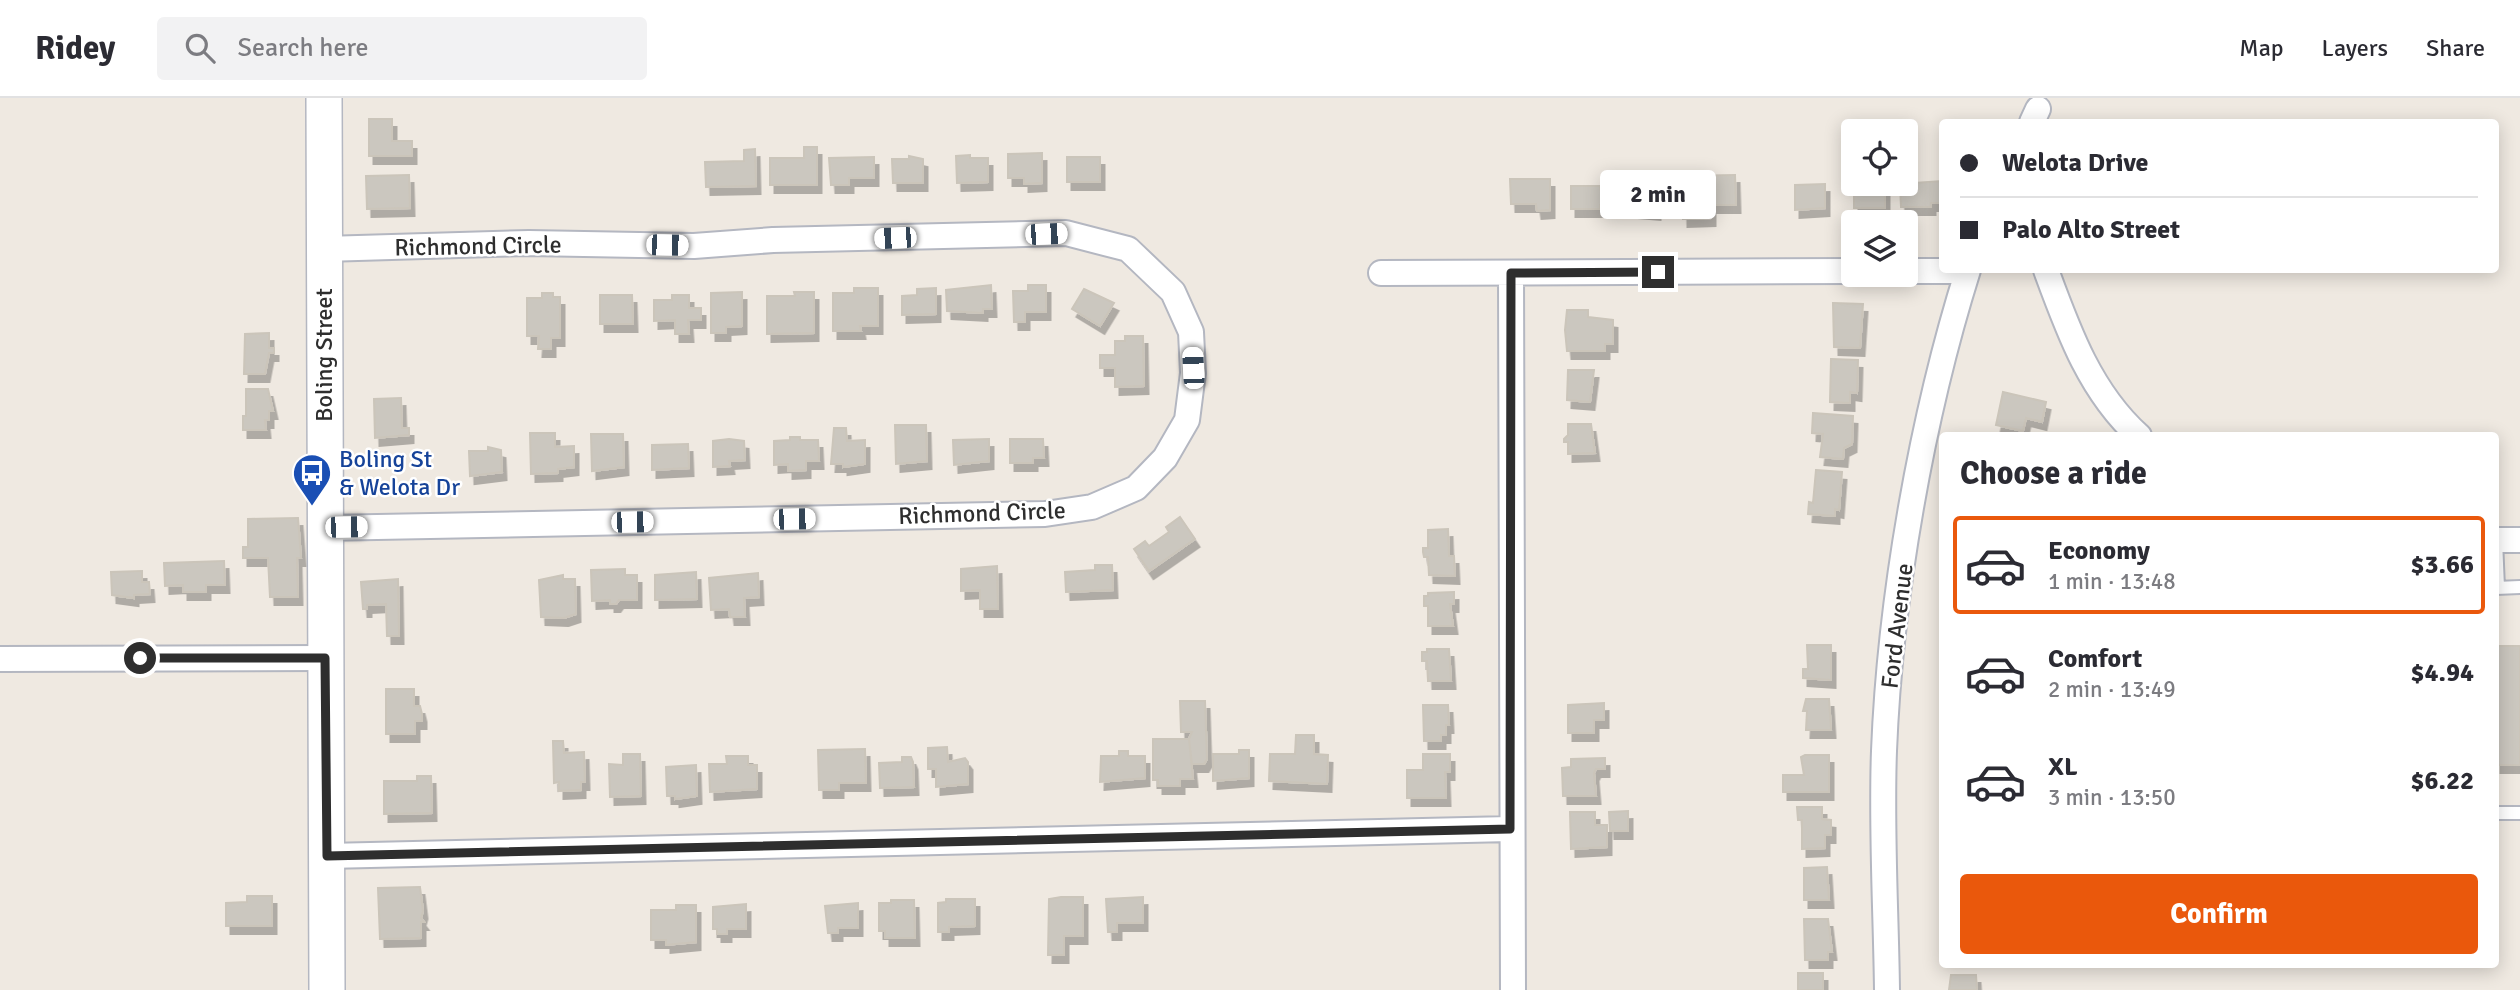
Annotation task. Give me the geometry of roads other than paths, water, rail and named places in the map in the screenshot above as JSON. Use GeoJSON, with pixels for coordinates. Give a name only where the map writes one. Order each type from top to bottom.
{"type":"FeatureCollection","features":[{"type":"Feature","properties":{"kind":"street","name":"Boling Street"},"geometry":{"type":"LineString","coordinates":[[324,98],[327,990]]}},
{"type":"Feature","properties":{"kind":"street","name":"Richmond Circle"},"geometry":{"type":"LineString","coordinates":[[324,249],[529,243],[694,246],[773,240],[1066,233],[1128,249],[1173,292],[1191,332],[1193,373],[1187,420],[1165,458],[1136,488],[1092,507],[1033,514],[324,528]]}},
{"type":"Feature","properties":{"kind":"street"},"geometry":{"type":"LineString","coordinates":[[1918,271],[1939,270]]}},
{"type":"Feature","properties":{"kind":"street"},"geometry":{"type":"LineString","coordinates":[[1381,273],[1841,271]]}},
{"type":"Feature","properties":{"kind":"street"},"geometry":{"type":"LineString","coordinates":[[1511,273],[1510,829],[1513,990]]}},
{"type":"Feature","properties":{"kind":"street","name":"Ford Avenue"},"geometry":{"type":"LineString","coordinates":[[1887,990],[1884,753],[1889,681],[1921,458],[1966,273]]}},
{"type":"Feature","properties":{"kind":"street"},"geometry":{"type":"LineString","coordinates":[[2047,273],[2073,345],[2119,418],[2135,432]]}},
{"type":"Feature","properties":{"kind":"street"},"geometry":{"type":"LineString","coordinates":[[2499,540],[2520,540]]}},
{"type":"Feature","properties":{"kind":"street"},"geometry":{"type":"LineString","coordinates":[[0,659],[325,658]]}},
{"type":"Feature","properties":{"kind":"street"},"geometry":{"type":"LineString","coordinates":[[327,856],[1510,829]]}},
{"type":"Feature","properties":{"kind":"lane"},"geometry":{"type":"LineString","coordinates":[[2499,588],[2520,587]]}},
{"type":"Feature","properties":{"kind":"lane"},"geometry":{"type":"LineString","coordinates":[[2499,813],[2520,813]]}},
{"type":"Feature","properties":{"kind":"place","name":"Boling St & Welota Dr"},"geometry":{"type":"Point","coordinates":[312,507]}}]}
